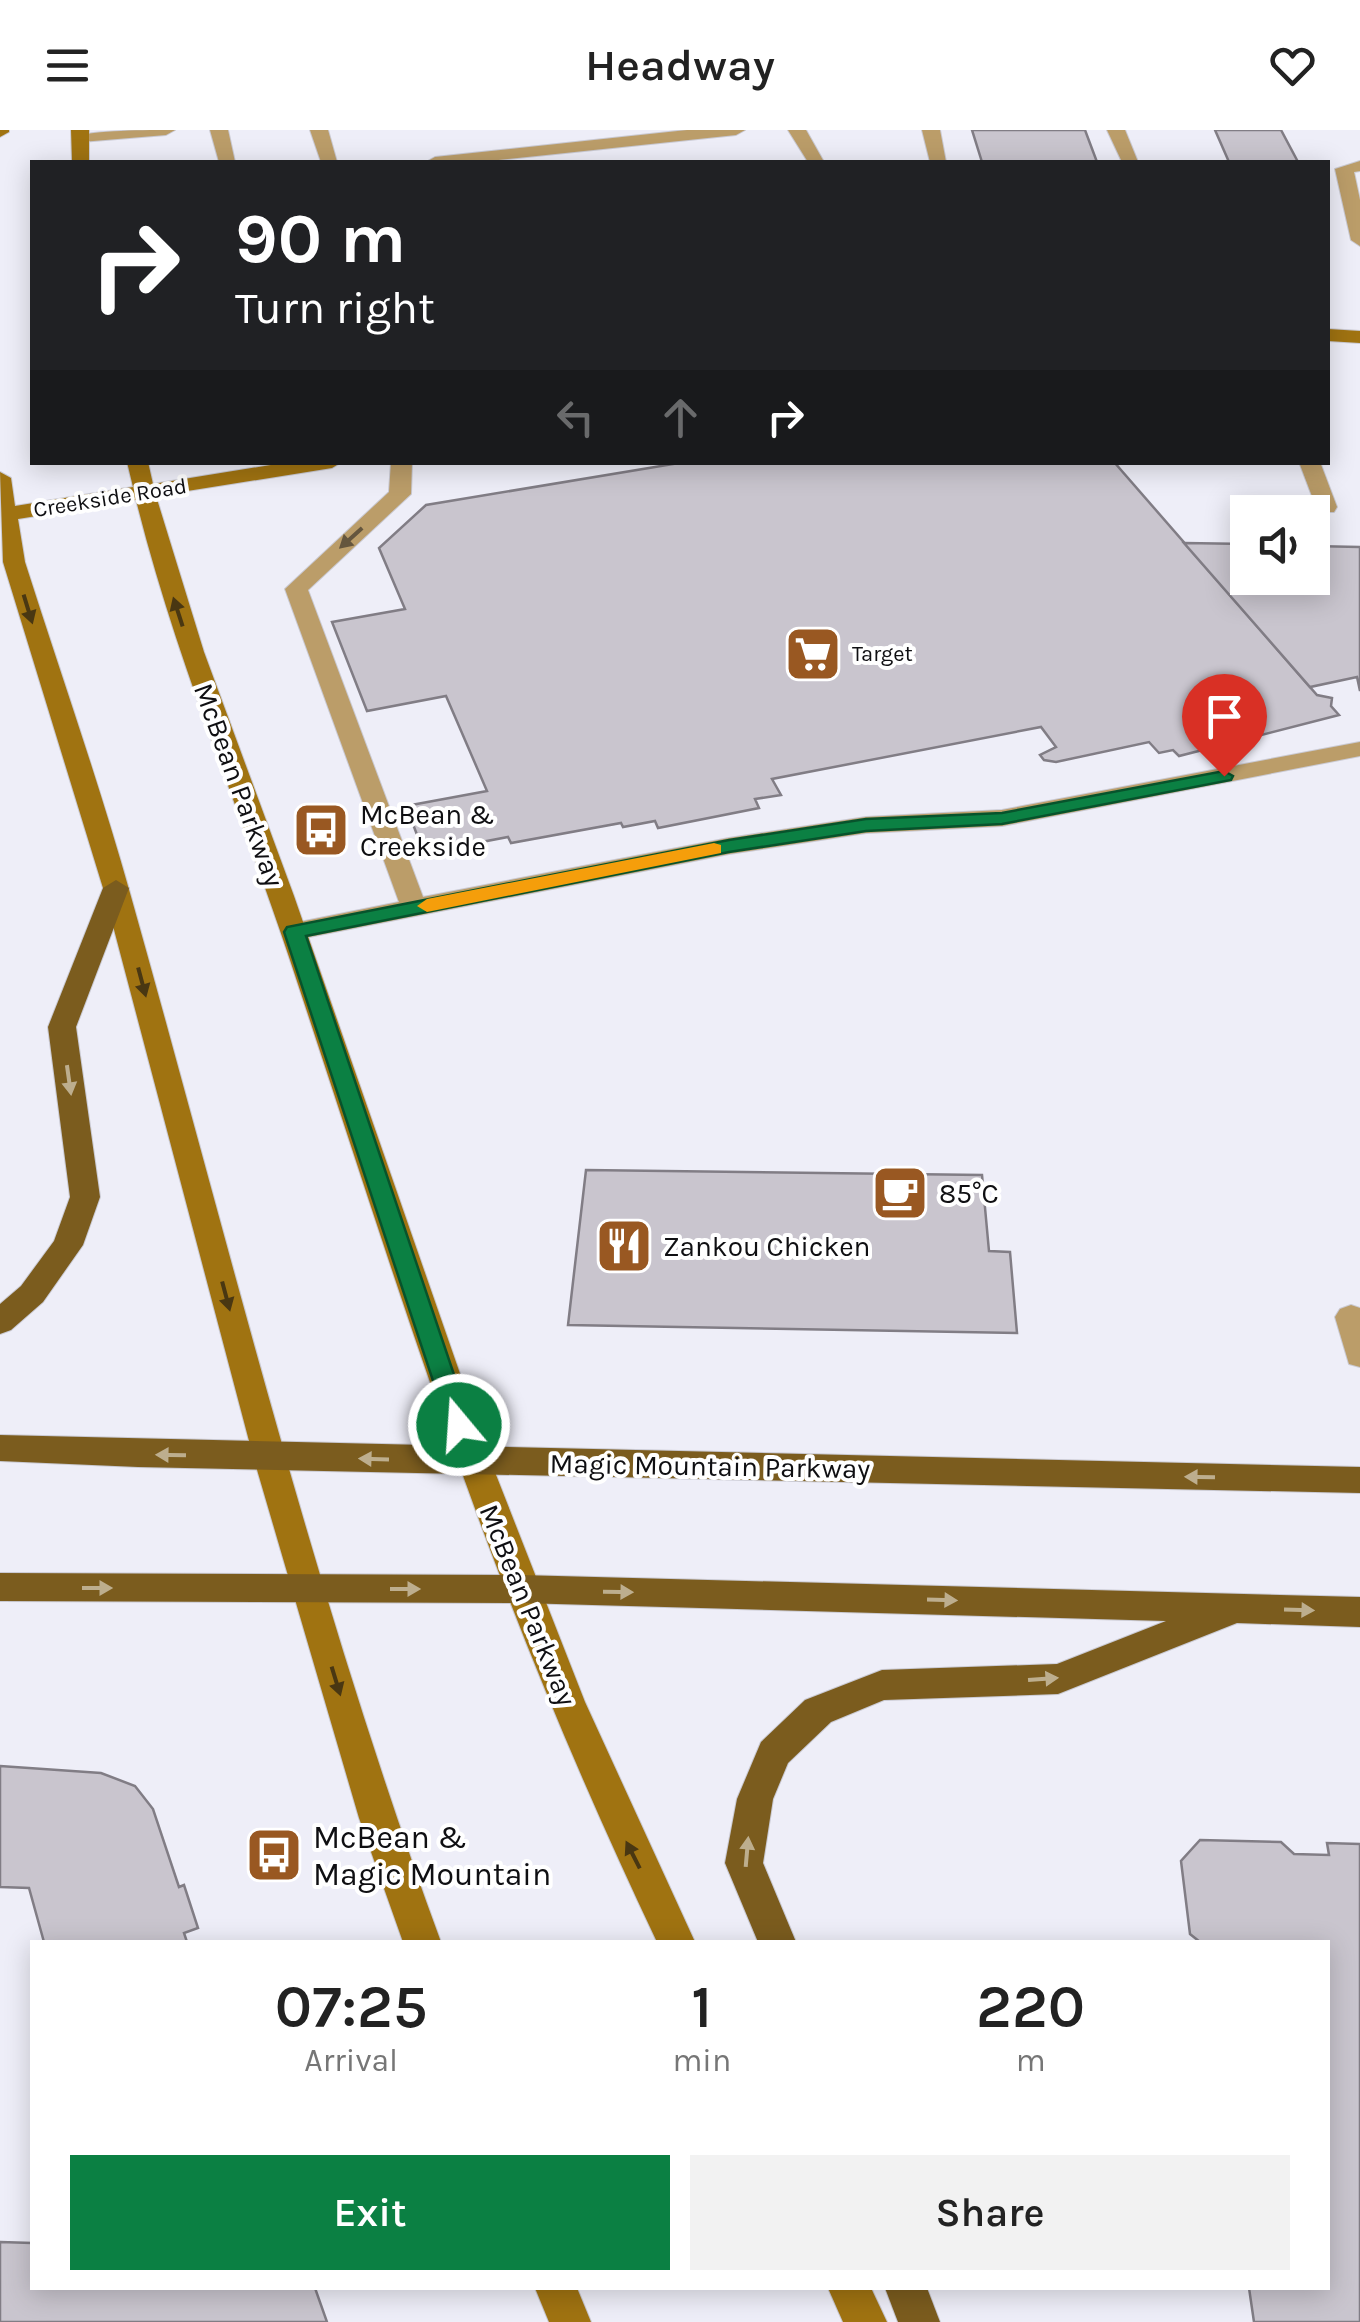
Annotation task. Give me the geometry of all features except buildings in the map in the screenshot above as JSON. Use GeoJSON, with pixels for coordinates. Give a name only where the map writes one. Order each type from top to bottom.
{"type":"FeatureCollection","features":[{"type":"Feature","properties":{"kind":"main road"},"geometry":{"type":"LineString","coordinates":[[80,134],[81,160]]}},
{"type":"Feature","properties":{"kind":"main road"},"geometry":{"type":"LineString","coordinates":[[1330,335],[1360,337]]}},
{"type":"Feature","properties":{"kind":"main road","name":"McBean Parkway"},"geometry":{"type":"LineString","coordinates":[[138,465],[154,538],[208,705],[294,932],[471,1461],[613,1816],[675,1940]]}},
{"type":"Feature","properties":{"kind":"main road","name":"Creekside Road"},"geometry":{"type":"LineString","coordinates":[[6,514],[314,465]]}},
{"type":"Feature","properties":{"kind":"main road"},"geometry":{"type":"LineString","coordinates":[[0,478],[14,562],[116,888],[269,1456],[377,1818],[421,1940]]}},
{"type":"Feature","properties":{"kind":"main road"},"geometry":{"type":"LineString","coordinates":[[0,1322],[32,1294],[68,1245],[85,1197],[62,1027],[116,888]]}},
{"type":"Feature","properties":{"kind":"main road","name":"Magic Mountain Parkway"},"geometry":{"type":"LineString","coordinates":[[0,1448],[1360,1480]]}},
{"type":"Feature","properties":{"kind":"main road"},"geometry":{"type":"LineString","coordinates":[[0,1587],[520,1589],[1360,1612]]}},
{"type":"Feature","properties":{"kind":"main road"},"geometry":{"type":"LineString","coordinates":[[775,1940],[744,1863],[755,1799],[774,1752],[818,1711],[882,1685],[1058,1679],[1238,1608]]}},
{"type":"Feature","properties":{"kind":"main road"},"geometry":{"type":"LineString","coordinates":[[557,2290],[570,2322]]}},
{"type":"Feature","properties":{"kind":"main road"},"geometry":{"type":"LineString","coordinates":[[850,2290],[866,2322]]}},
{"type":"Feature","properties":{"kind":"main road"},"geometry":{"type":"LineString","coordinates":[[907,2290],[919,2322]]}},
{"type":"Feature","properties":{"kind":"lane"},"geometry":{"type":"LineString","coordinates":[[80,134],[166,130]]}},
{"type":"Feature","properties":{"kind":"lane"},"geometry":{"type":"LineString","coordinates":[[219,130],[226,160]]}},
{"type":"Feature","properties":{"kind":"lane"},"geometry":{"type":"LineString","coordinates":[[320,130],[328,160]]}},
{"type":"Feature","properties":{"kind":"lane"},"geometry":{"type":"LineString","coordinates":[[454,160],[736,130]]}},
{"type":"Feature","properties":{"kind":"lane"},"geometry":{"type":"LineString","coordinates":[[798,130],[815,160]]}},
{"type":"Feature","properties":{"kind":"lane"},"geometry":{"type":"LineString","coordinates":[[931,130],[938,160]]}},
{"type":"Feature","properties":{"kind":"lane"},"geometry":{"type":"LineString","coordinates":[[1116,130],[1129,160]]}},
{"type":"Feature","properties":{"kind":"lane"},"geometry":{"type":"LineString","coordinates":[[1352,167],[1358,233]]}},
{"type":"Feature","properties":{"kind":"lane"},"geometry":{"type":"LineString","coordinates":[[402,465],[400,494],[296,589],[414,908]]}},
{"type":"Feature","properties":{"kind":"lane"},"geometry":{"type":"LineString","coordinates":[[1310,465],[1321,495]]}},
{"type":"Feature","properties":{"kind":"lane"},"geometry":{"type":"LineString","coordinates":[[294,932],[729,846],[847,828],[1002,818],[1360,749]]}},
{"type":"Feature","properties":{"kind":"lane"},"geometry":{"type":"LineString","coordinates":[[1351,1317],[1360,1355]]}},
{"type":"Feature","properties":{"kind":"slow traffic"},"geometry":{"type":"LineString","coordinates":[[427,906],[714,849]]}},
{"type":"Feature","properties":{"kind":"place","name":"Target"},"geometry":{"type":"Point","coordinates":[813,654]}},
{"type":"Feature","properties":{"kind":"place","name":"McBean & Creekside"},"geometry":{"type":"Point","coordinates":[321,830]}},
{"type":"Feature","properties":{"kind":"place","name":"85°C"},"geometry":{"type":"Point","coordinates":[900,1193]}},
{"type":"Feature","properties":{"kind":"place","name":"Zankou Chicken"},"geometry":{"type":"Point","coordinates":[624,1246]}},
{"type":"Feature","properties":{"kind":"place","name":"McBean & Magic Mountain"},"geometry":{"type":"Point","coordinates":[274,1855]}},
{"type":"Feature","properties":{"kind":"route"},"geometry":{"type":"LineString","coordinates":[[459,1425],[294,932],[729,846],[866,825],[1002,818],[1224,776]]}}]}
